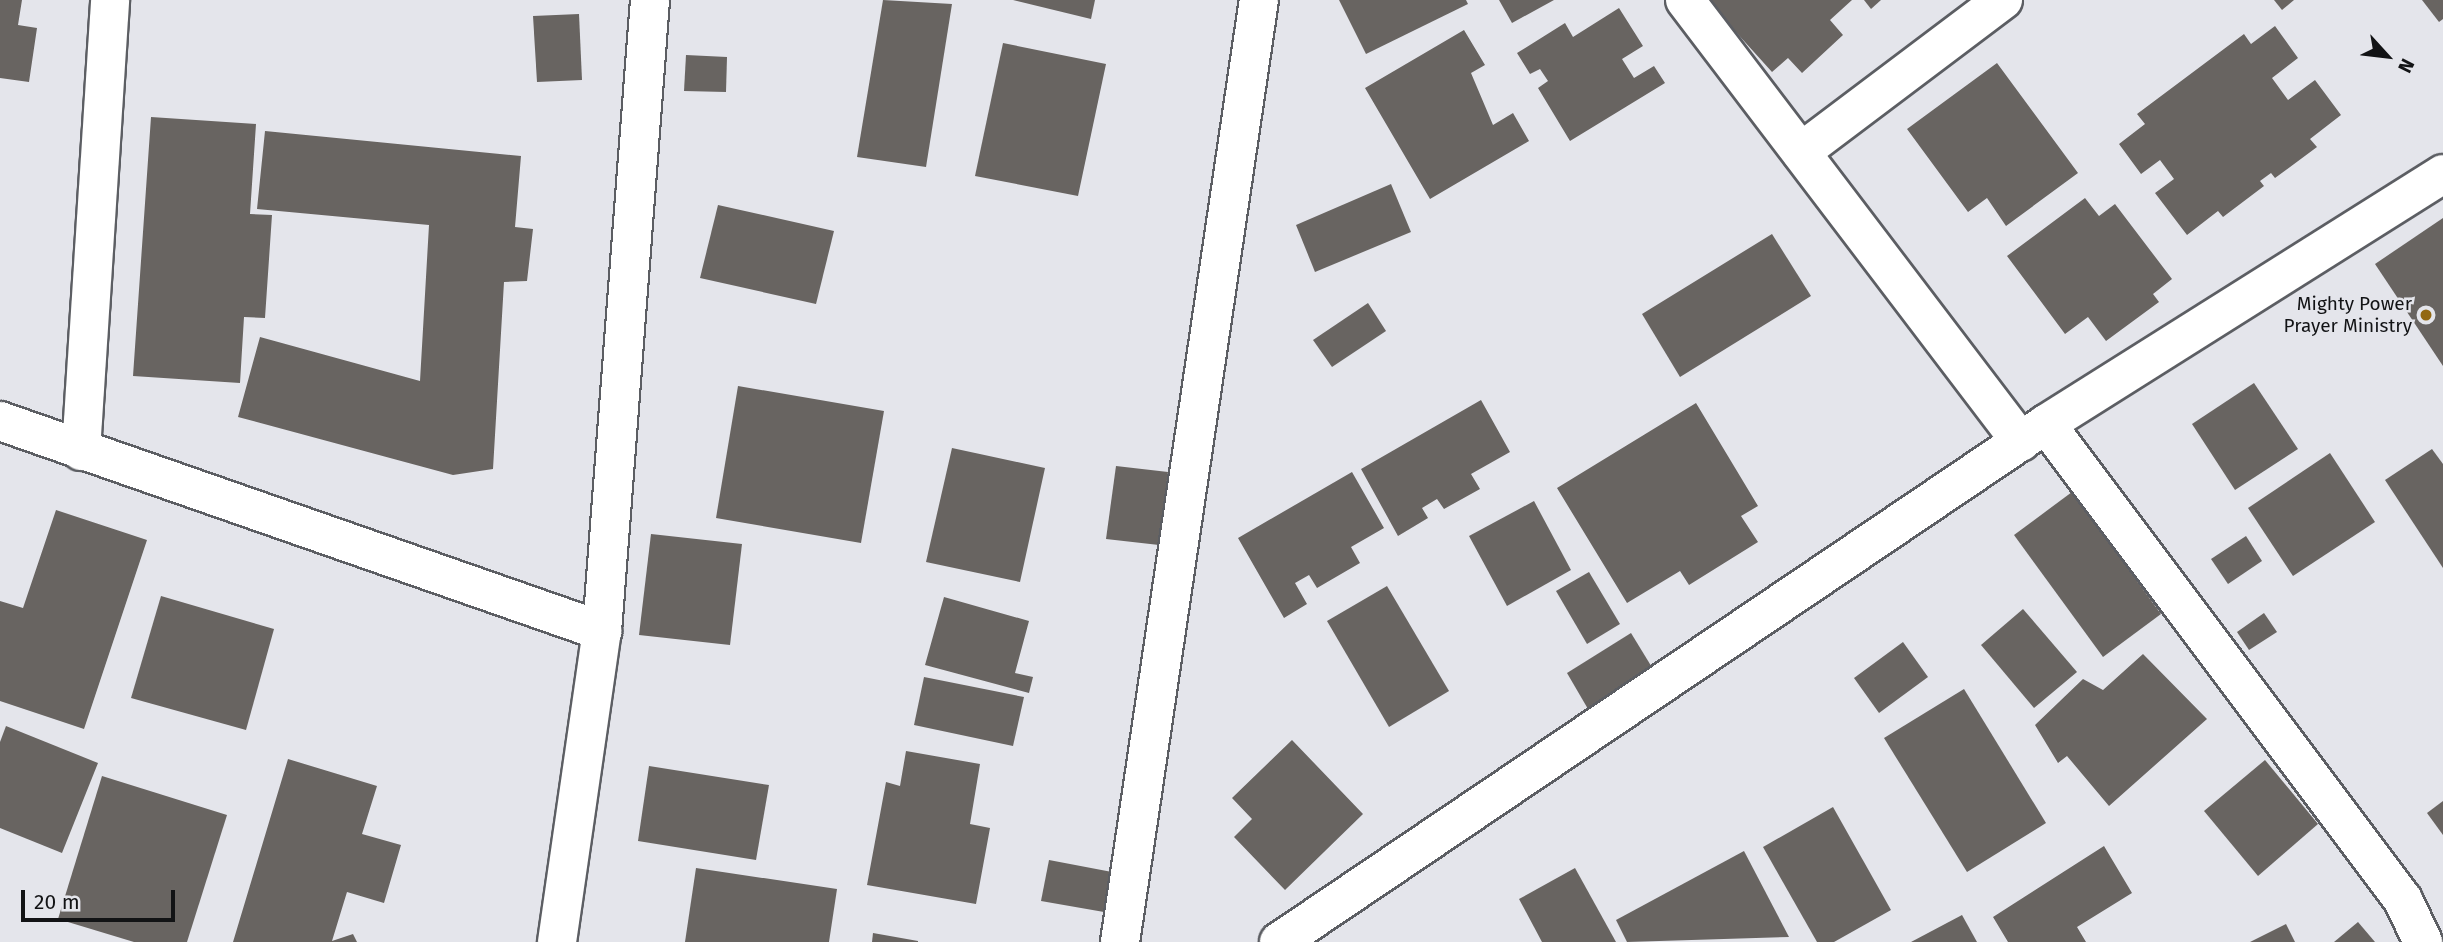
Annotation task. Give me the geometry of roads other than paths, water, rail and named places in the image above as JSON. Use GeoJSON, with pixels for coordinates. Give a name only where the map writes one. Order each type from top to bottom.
{"type":"FeatureCollection","features":[{"type":"Feature","properties":{"kind":"street"},"geometry":{"type":"LineString","coordinates":[[81,451],[110,0]]}},
{"type":"Feature","properties":{"kind":"street"},"geometry":{"type":"LineString","coordinates":[[557,942],[602,631],[650,0]]}},
{"type":"Feature","properties":{"kind":"street"},"geometry":{"type":"LineString","coordinates":[[1120,942],[1259,0]]}},
{"type":"Feature","properties":{"kind":"street"},"geometry":{"type":"LineString","coordinates":[[1685,0],[1801,152],[2034,433],[2403,900],[2423,942]]}},
{"type":"Feature","properties":{"kind":"street"},"geometry":{"type":"LineString","coordinates":[[1801,152],[2003,0]]}},
{"type":"Feature","properties":{"kind":"street"},"geometry":{"type":"LineString","coordinates":[[1279,942],[2034,433],[2443,174]]}},
{"type":"Feature","properties":{"kind":"street"},"geometry":{"type":"LineString","coordinates":[[0,421],[602,631]]}},
{"type":"Feature","properties":{"kind":"place","name":"Mighty Power Prayer Ministry"},"geometry":{"type":"Point","coordinates":[2426,315]}}]}
